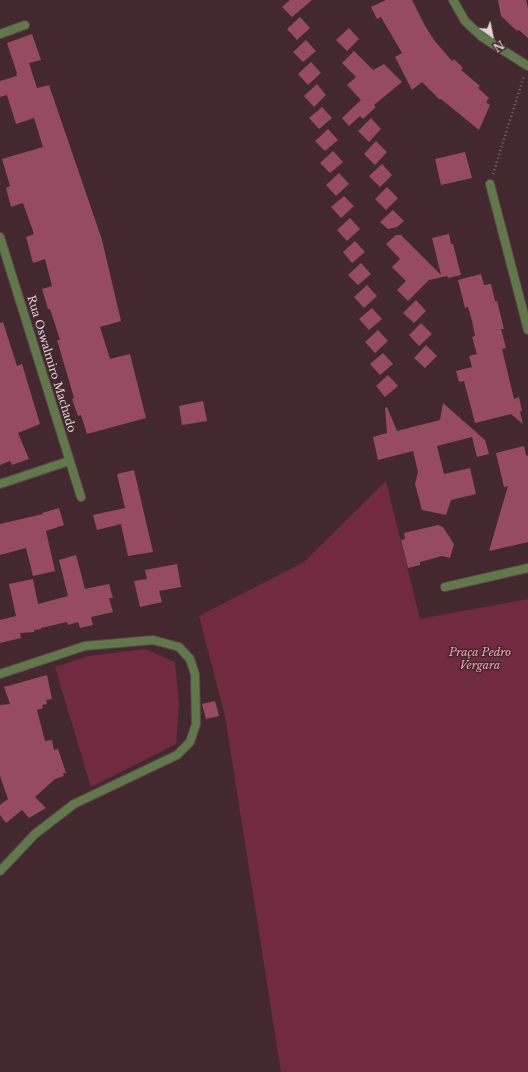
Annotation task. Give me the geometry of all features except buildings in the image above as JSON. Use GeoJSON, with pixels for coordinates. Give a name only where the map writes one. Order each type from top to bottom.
{"type":"FeatureCollection","features":[{"type":"Feature","properties":{"kind":"street"},"geometry":{"type":"LineString","coordinates":[[453,0],[465,21],[482,37],[527,66]]}},
{"type":"Feature","properties":{"kind":"street"},"geometry":{"type":"LineString","coordinates":[[0,34],[25,25]]}},
{"type":"Feature","properties":{"kind":"street"},"geometry":{"type":"LineString","coordinates":[[490,184],[525,305],[528,330]]}},
{"type":"Feature","properties":{"kind":"street","name":"Rua Oswalmiro Machado"},"geometry":{"type":"LineString","coordinates":[[0,237],[81,497]]}},
{"type":"Feature","properties":{"kind":"street"},"geometry":{"type":"LineString","coordinates":[[0,484],[69,461]]}},
{"type":"Feature","properties":{"kind":"street"},"geometry":{"type":"LineString","coordinates":[[445,587],[528,568]]}},
{"type":"Feature","properties":{"kind":"street"},"geometry":{"type":"LineString","coordinates":[[0,674],[85,646],[153,640],[180,647],[190,659],[195,674],[196,724],[190,742],[177,755],[74,804],[35,834],[0,871]]}},
{"type":"Feature","properties":{"kind":"path"},"geometry":{"type":"LineString","coordinates":[[490,184],[527,66]]}},
{"type":"Feature","properties":{"kind":"green space","name":"Praça Pedro Vergara"},"geometry":{"type":"Polygon","coordinates":[[[386,481],[420,619],[528,599],[528,1072],[281,1072],[225,716],[199,616],[304,562],[386,481]]]}},
{"type":"Feature","properties":{"kind":"green space"},"geometry":{"type":"Polygon","coordinates":[[[145,649],[175,662],[179,704],[176,744],[91,787],[55,667],[89,656],[145,649]]]}}]}
